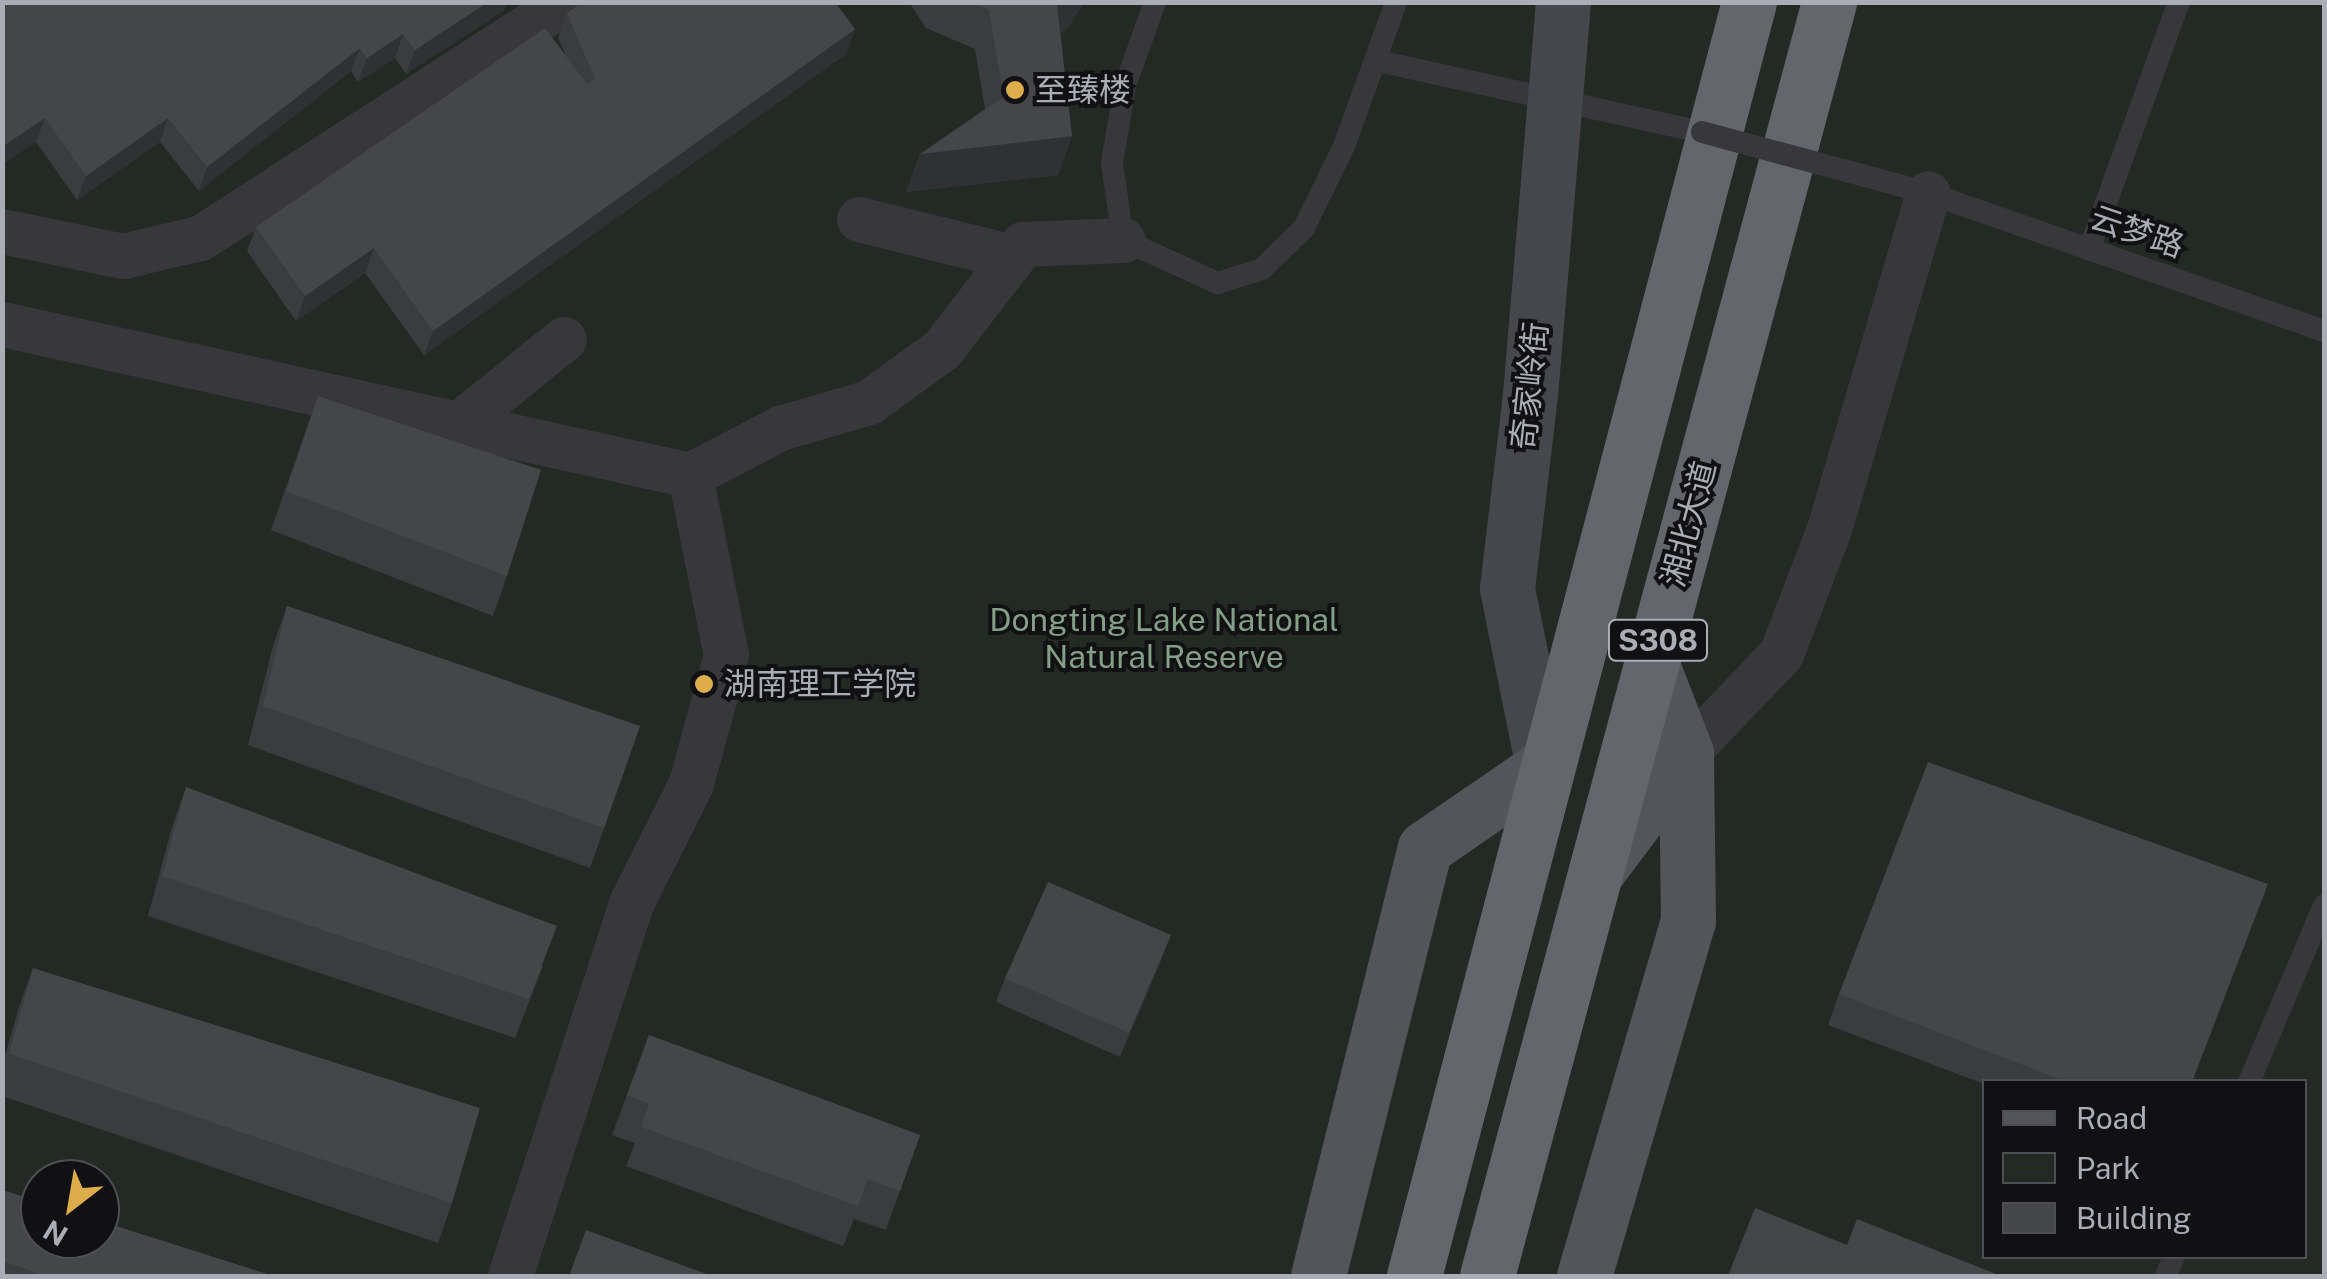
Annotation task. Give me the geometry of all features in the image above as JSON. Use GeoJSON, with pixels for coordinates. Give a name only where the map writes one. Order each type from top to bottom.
{"type":"FeatureCollection","features":[{"type":"Feature","properties":{"kind":"highway","name":"S308"},"geometry":{"type":"LineString","coordinates":[[1414,1276],[1543,767],[1748,2]]}},
{"type":"Feature","properties":{"kind":"highway","name":"湘北大道"},"geometry":{"type":"LineString","coordinates":[[1487,1276],[1829,2]]}},
{"type":"Feature","properties":{"kind":"main road"},"geometry":{"type":"LineString","coordinates":[[1584,1276],[1688,922],[1686,753],[1652,664]]}},
{"type":"Feature","properties":{"kind":"main road"},"geometry":{"type":"LineString","coordinates":[[1596,873],[1686,753]]}},
{"type":"Feature","properties":{"kind":"main road"},"geometry":{"type":"LineString","coordinates":[[1318,1276],[1425,848],[1543,767]]}},
{"type":"Feature","properties":{"kind":"street"},"geometry":{"type":"LineString","coordinates":[[2,231],[123,256],[200,238],[566,2]]}},
{"type":"Feature","properties":{"kind":"street","name":"奇家岭街"},"geometry":{"type":"LineString","coordinates":[[1543,767],[1507,588],[1563,2]]}},
{"type":"Feature","properties":{"kind":"street"},"geometry":{"type":"LineString","coordinates":[[1686,753],[1781,654],[1830,529],[1928,194]]}},
{"type":"Feature","properties":{"kind":"street"},"geometry":{"type":"LineString","coordinates":[[859,219],[1012,258]]}},
{"type":"Feature","properties":{"kind":"street"},"geometry":{"type":"LineString","coordinates":[[2,324],[461,422],[690,476],[780,428],[869,402],[942,349],[1022,244],[1124,240]]}},
{"type":"Feature","properties":{"kind":"street"},"geometry":{"type":"LineString","coordinates":[[461,422],[564,339]]}},
{"type":"Feature","properties":{"kind":"street"},"geometry":{"type":"LineString","coordinates":[[510,1276],[630,903],[690,783],[726,655],[690,476]]}},
{"type":"Feature","properties":{"kind":"lane"},"geometry":{"type":"LineString","coordinates":[[1155,2],[1125,86],[1112,163],[1124,240],[1218,283],[1262,270],[1304,228],[1378,61],[1396,2]]}},
{"type":"Feature","properties":{"kind":"lane"},"geometry":{"type":"LineString","coordinates":[[2089,250],[2179,2]]}},
{"type":"Feature","properties":{"kind":"lane","name":"云梦路"},"geometry":{"type":"LineString","coordinates":[[1378,61],[1556,96],[1928,194],[2324,331]]}},
{"type":"Feature","properties":{"kind":"lane"},"geometry":{"type":"LineString","coordinates":[[2250,1079],[2324,905]]}},
{"type":"Feature","properties":{"kind":"green space","name":"Dongting Lake National Natural Reserve"},"geometry":{"type":"Polygon","coordinates":[[[2,3],[2324,3],[2324,1276],[3,1276],[2,3]]]}},
{"type":"Feature","properties":{"kind":"building"},"geometry":{"type":"Polygon","coordinates":[[[2,2],[488,2],[415,50],[403,34],[367,58],[360,48],[207,167],[168,118],[86,176],[45,118],[2,147],[2,2]]]}},
{"type":"Feature","properties":{"kind":"building"},"geometry":{"type":"Polygon","coordinates":[[[582,2],[835,2],[855,29],[433,331],[374,248],[305,296],[256,227],[545,28],[587,84],[595,79],[567,13],[582,2]]]}},
{"type":"Feature","properties":{"kind":"building"},"geometry":{"type":"Polygon","coordinates":[[[971,2],[1060,2],[1057,5],[1072,136],[920,154],[1004,97],[989,10],[971,2]]]}},
{"type":"Feature","properties":{"kind":"building"},"geometry":{"type":"Polygon","coordinates":[[[318,396],[541,470],[507,576],[286,491],[318,396]]]}},
{"type":"Feature","properties":{"kind":"building"},"geometry":{"type":"Polygon","coordinates":[[[287,606],[640,726],[604,828],[263,706],[287,606]]]}},
{"type":"Feature","properties":{"kind":"building"},"geometry":{"type":"Polygon","coordinates":[[[1928,762],[2268,884],[2193,1079],[2059,1079],[1839,994],[1928,762]]]}},
{"type":"Feature","properties":{"kind":"building"},"geometry":{"type":"Polygon","coordinates":[[[186,787],[557,926],[529,999],[162,876],[186,787]]]}},
{"type":"Feature","properties":{"kind":"building"},"geometry":{"type":"Polygon","coordinates":[[[1048,882],[1171,935],[1129,1033],[1005,978],[1048,882]]]}},
{"type":"Feature","properties":{"kind":"building"},"geometry":{"type":"Polygon","coordinates":[[[33,968],[480,1108],[452,1203],[9,1054],[33,968]]]}},
{"type":"Feature","properties":{"kind":"building"},"geometry":{"type":"Polygon","coordinates":[[[649,1035],[920,1135],[900,1191],[868,1179],[858,1206],[641,1127],[649,1104],[627,1095],[649,1035]]]}},
{"type":"Feature","properties":{"kind":"building"},"geometry":{"type":"Polygon","coordinates":[[[2,1190],[20,1196],[20,1259],[120,1259],[120,1227],[273,1276],[46,1276],[2,1261],[2,1190]]]}},
{"type":"Feature","properties":{"kind":"building"},"geometry":{"type":"Polygon","coordinates":[[[1755,1208],[1847,1245],[1857,1219],[2001,1276],[1728,1276],[1755,1208]]]}},
{"type":"Feature","properties":{"kind":"building"},"geometry":{"type":"Polygon","coordinates":[[[586,1230],[712,1276],[569,1276],[586,1230]]]}},
{"type":"Feature","properties":{"kind":"place","name":"至臻楼"},"geometry":{"type":"Point","coordinates":[1015,90]}},
{"type":"Feature","properties":{"kind":"place","name":"湖南理工学院"},"geometry":{"type":"Point","coordinates":[704,684]}}]}
